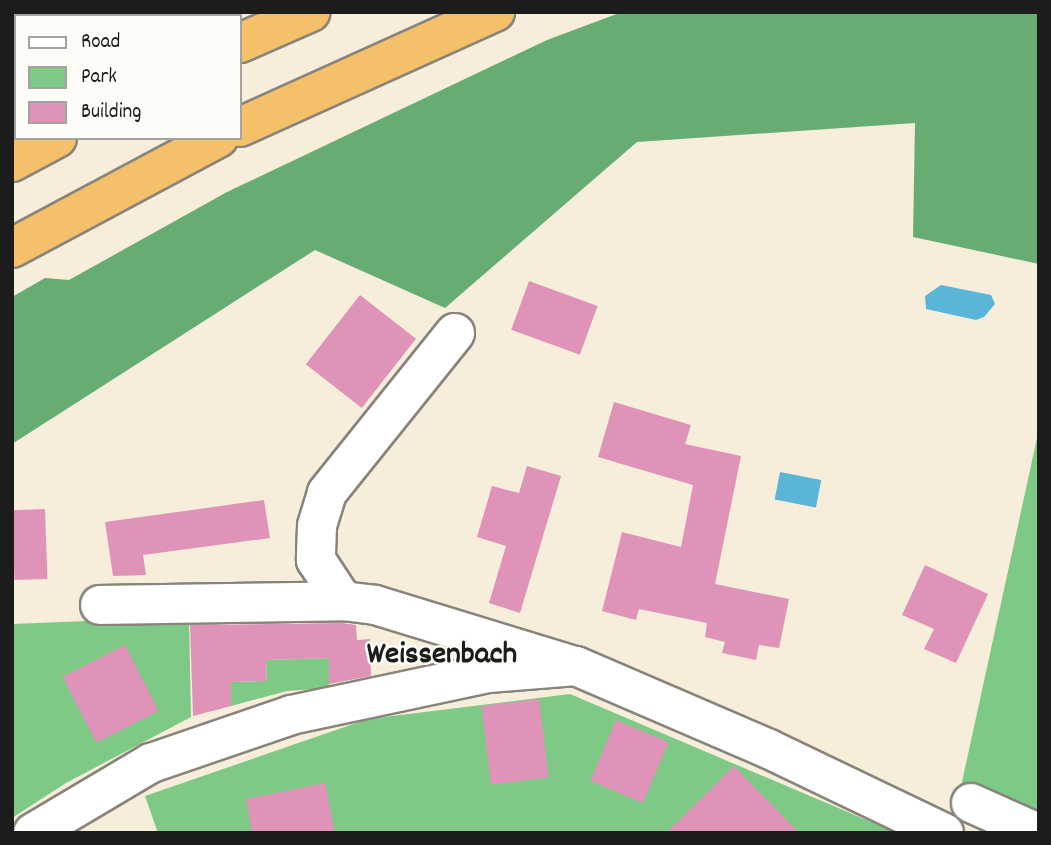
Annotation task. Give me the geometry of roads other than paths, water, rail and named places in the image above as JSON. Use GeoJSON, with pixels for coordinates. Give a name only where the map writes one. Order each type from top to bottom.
{"type":"FeatureCollection","features":[{"type":"Feature","properties":{"kind":"highway"},"geometry":{"type":"LineString","coordinates":[[242,42],[311,12]]}},
{"type":"Feature","properties":{"kind":"highway"},"geometry":{"type":"LineString","coordinates":[[242,126],[495,12]]}},
{"type":"Feature","properties":{"kind":"highway"},"geometry":{"type":"LineString","coordinates":[[12,162],[53,140]]}},
{"type":"Feature","properties":{"kind":"highway"},"geometry":{"type":"LineString","coordinates":[[12,248],[214,140]]}},
{"type":"Feature","properties":{"kind":"street"},"geometry":{"type":"LineString","coordinates":[[359,603],[323,575],[316,560],[317,526],[327,493],[455,332]]}},
{"type":"Feature","properties":{"kind":"street"},"geometry":{"type":"LineString","coordinates":[[100,605],[359,603],[576,666],[769,749],[944,833]]}},
{"type":"Feature","properties":{"kind":"street"},"geometry":{"type":"LineString","coordinates":[[33,833],[152,763],[291,715],[489,673],[576,666]]}},
{"type":"Feature","properties":{"kind":"street"},"geometry":{"type":"LineString","coordinates":[[971,803],[1038,833]]}},
{"type":"Feature","properties":{"kind":"water"},"geometry":{"type":"Polygon","coordinates":[[[941,285],[991,295],[995,304],[984,317],[976,320],[926,309],[925,296],[941,285]]]}},
{"type":"Feature","properties":{"kind":"water"},"geometry":{"type":"Polygon","coordinates":[[[780,472],[821,480],[816,507],[775,499],[780,472]]]}},
{"type":"Feature","properties":{"kind":"district","name":"Weissenbach"},"geometry":{"type":"Point","coordinates":[442,656]}}]}
